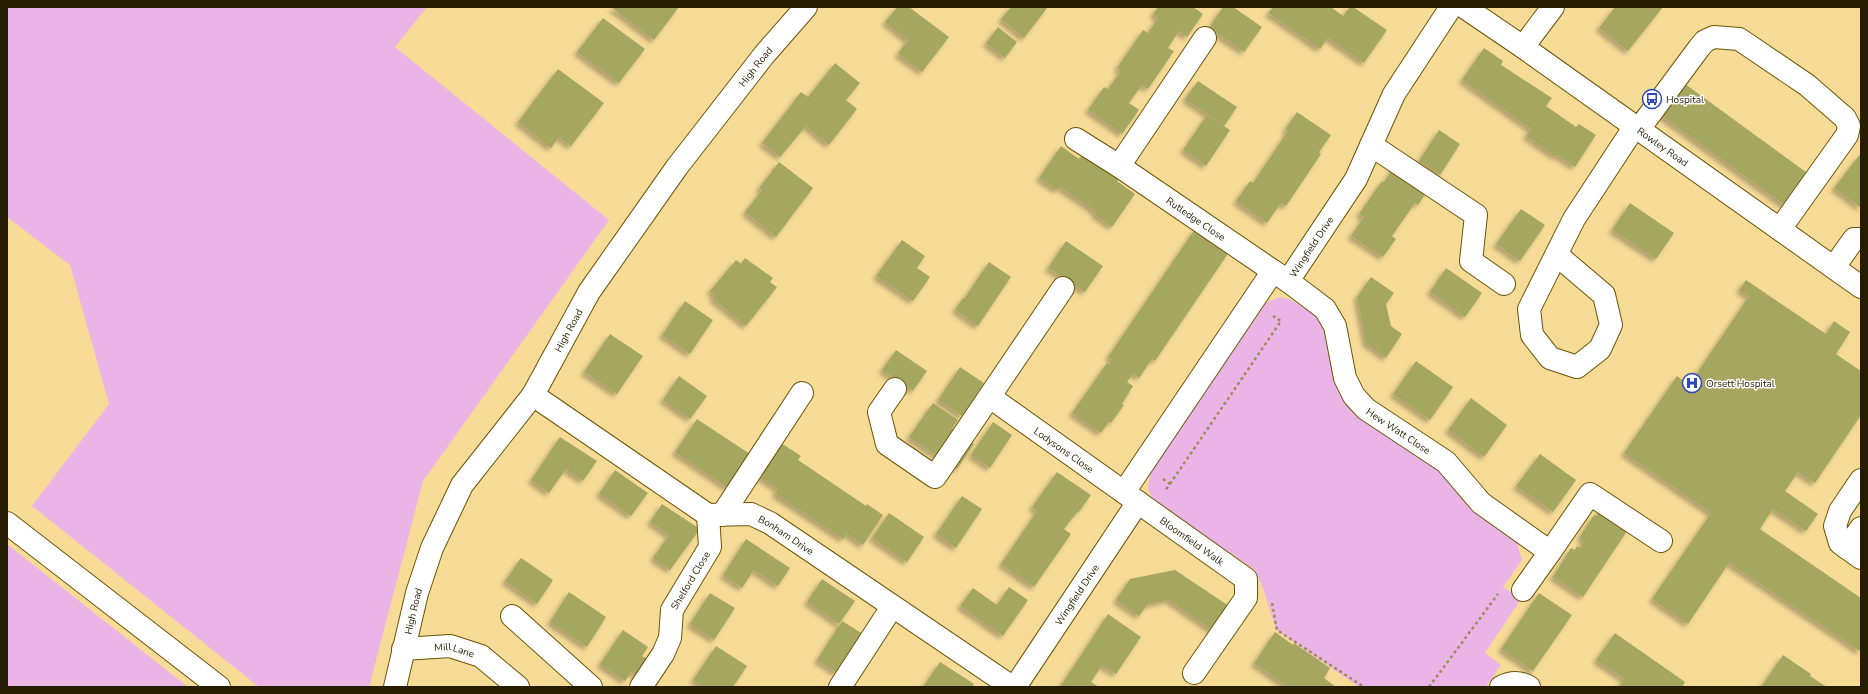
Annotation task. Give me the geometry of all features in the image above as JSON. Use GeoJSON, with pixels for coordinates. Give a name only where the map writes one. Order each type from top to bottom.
{"type":"FeatureCollection","features":[{"type":"Feature","properties":{"kind":"street","name":"High Road"},"geometry":{"type":"LineString","coordinates":[[394,687],[417,593],[432,548],[462,485],[532,395],[589,292],[673,173],[764,55],[806,7]]}},
{"type":"Feature","properties":{"kind":"street","name":"Wingfield Drive"},"geometry":{"type":"LineString","coordinates":[[1013,687],[1251,302],[1280,276],[1356,179],[1394,94],[1451,7]]}},
{"type":"Feature","properties":{"kind":"street","name":"Rowley Road"},"geometry":{"type":"LineString","coordinates":[[1464,7],[1523,47],[1861,287]]}},
{"type":"Feature","properties":{"kind":"street"},"geometry":{"type":"LineString","coordinates":[[1523,47],[1553,7]]}},
{"type":"Feature","properties":{"kind":"street"},"geometry":{"type":"LineString","coordinates":[[1557,255],[1604,295],[1611,325],[1600,349],[1577,367],[1550,358],[1532,335],[1529,309],[1574,219],[1637,128],[1699,48],[1705,41],[1714,37],[1739,39],[1807,85],[1845,118],[1849,126],[1847,135],[1780,229]]}},
{"type":"Feature","properties":{"kind":"street"},"geometry":{"type":"LineString","coordinates":[[1119,166],[1205,38]]}},
{"type":"Feature","properties":{"kind":"street","name":"Rutledge Close"},"geometry":{"type":"LineString","coordinates":[[1076,139],[1119,166],[1280,276]]}},
{"type":"Feature","properties":{"kind":"street"},"geometry":{"type":"LineString","coordinates":[[1371,144],[1476,216],[1472,261],[1504,284]]}},
{"type":"Feature","properties":{"kind":"street"},"geometry":{"type":"LineString","coordinates":[[1834,267],[1854,240],[1861,239]]}},
{"type":"Feature","properties":{"kind":"street","name":"Hew Watt Close"},"geometry":{"type":"LineString","coordinates":[[1280,276],[1325,309],[1335,326],[1345,378],[1354,396],[1366,409],[1446,462],[1481,503],[1550,552]]}},
{"type":"Feature","properties":{"kind":"street"},"geometry":{"type":"LineString","coordinates":[[895,389],[879,412],[887,444],[935,477],[1063,288]]}},
{"type":"Feature","properties":{"kind":"street"},"geometry":{"type":"LineString","coordinates":[[532,395],[715,515],[802,393]]}},
{"type":"Feature","properties":{"kind":"street","name":"Lodysons Close"},"geometry":{"type":"LineString","coordinates":[[990,397],[1131,497]]}},
{"type":"Feature","properties":{"kind":"street"},"geometry":{"type":"LineString","coordinates":[[1861,480],[1840,511],[1835,526],[1840,543],[1854,553],[1861,528]]}},
{"type":"Feature","properties":{"kind":"street"},"geometry":{"type":"LineString","coordinates":[[1523,590],[1590,494],[1661,541]]}},
{"type":"Feature","properties":{"kind":"street","name":"Bloomfield Walk"},"geometry":{"type":"LineString","coordinates":[[1131,497],[1246,579],[1246,598],[1194,673]]}},
{"type":"Feature","properties":{"kind":"street","name":"Bonham Drive"},"geometry":{"type":"LineString","coordinates":[[715,515],[750,514],[770,523],[892,607],[1013,687]]}},
{"type":"Feature","properties":{"kind":"street","name":"Shelford Close"},"geometry":{"type":"LineString","coordinates":[[641,687],[663,654],[670,638],[672,610],[710,547],[715,515]]}},
{"type":"Feature","properties":{"kind":"street"},"geometry":{"type":"LineString","coordinates":[[7,523],[219,687]]}},
{"type":"Feature","properties":{"kind":"street"},"geometry":{"type":"LineString","coordinates":[[840,687],[892,607]]}},
{"type":"Feature","properties":{"kind":"street"},"geometry":{"type":"LineString","coordinates":[[512,616],[591,687]]}},
{"type":"Feature","properties":{"kind":"street","name":"Mill Lane"},"geometry":{"type":"LineString","coordinates":[[403,649],[450,646],[481,656],[518,687]]}},
{"type":"Feature","properties":{"kind":"street"},"geometry":{"type":"LineString","coordinates":[[1501,687],[1517,682],[1529,687]]}},
{"type":"Feature","properties":{"kind":"path"},"geometry":{"type":"LineString","coordinates":[[1170,484],[1281,321],[1251,302]]}},
{"type":"Feature","properties":{"kind":"path"},"geometry":{"type":"LineString","coordinates":[[1429,687],[1500,592],[1523,590]]}},
{"type":"Feature","properties":{"kind":"shaded area"},"geometry":{"type":"Polygon","coordinates":[[[7,7],[427,7],[395,47],[609,220],[423,481],[369,687],[259,687],[32,506],[109,404],[70,265],[7,217],[7,7]]]}},
{"type":"Feature","properties":{"kind":"shaded area"},"geometry":{"type":"Polygon","coordinates":[[[1279,297],[1290,299],[1315,315],[1325,330],[1338,382],[1444,470],[1515,536],[1522,560],[1503,587],[1521,599],[1485,653],[1501,665],[1486,687],[1359,687],[1276,630],[1263,588],[1255,570],[1156,505],[1148,489],[1150,473],[1266,303],[1279,297]]]}},
{"type":"Feature","properties":{"kind":"shaded area"},"geometry":{"type":"Polygon","coordinates":[[[7,544],[188,687],[7,687],[7,544]]]}},
{"type":"Feature","properties":{"kind":"building"},"geometry":{"type":"Polygon","coordinates":[[[611,7],[679,7],[654,40],[611,7]]]}},
{"type":"Feature","properties":{"kind":"building"},"geometry":{"type":"Polygon","coordinates":[[[897,7],[909,7],[949,37],[922,72],[898,54],[908,40],[885,22],[897,7]]]}},
{"type":"Feature","properties":{"kind":"building"},"geometry":{"type":"Polygon","coordinates":[[[1011,7],[1048,7],[1024,38],[1001,19],[1011,7]]]}},
{"type":"Feature","properties":{"kind":"building"},"geometry":{"type":"Polygon","coordinates":[[[1158,7],[1193,7],[1203,14],[1187,37],[1179,31],[1168,48],[1174,51],[1148,89],[1142,85],[1129,103],[1139,110],[1122,134],[1088,110],[1104,87],[1108,89],[1121,71],[1117,68],[1143,30],[1148,33],[1158,18],[1153,14],[1158,7]]]}},
{"type":"Feature","properties":{"kind":"building"},"geometry":{"type":"Polygon","coordinates":[[[1223,7],[1233,7],[1262,27],[1244,52],[1209,28],[1223,7]]]}},
{"type":"Feature","properties":{"kind":"building"},"geometry":{"type":"Polygon","coordinates":[[[1273,7],[1331,7],[1343,16],[1350,7],[1353,7],[1387,30],[1364,63],[1328,38],[1320,49],[1268,13],[1273,7]]]}},
{"type":"Feature","properties":{"kind":"building"},"geometry":{"type":"Polygon","coordinates":[[[1615,7],[1663,7],[1628,51],[1599,28],[1615,7]]]}},
{"type":"Feature","properties":{"kind":"building"},"geometry":{"type":"Polygon","coordinates":[[[603,18],[645,49],[619,83],[577,52],[603,18]]]}},
{"type":"Feature","properties":{"kind":"building"},"geometry":{"type":"Polygon","coordinates":[[[998,27],[1017,42],[1005,58],[986,43],[998,27]]]}},
{"type":"Feature","properties":{"kind":"building"},"geometry":{"type":"Polygon","coordinates":[[[1484,48],[1503,61],[1501,65],[1552,98],[1546,106],[1576,127],[1579,124],[1596,135],[1575,167],[1557,155],[1556,157],[1526,136],[1531,129],[1462,80],[1484,48]]]}},
{"type":"Feature","properties":{"kind":"building"},"geometry":{"type":"Polygon","coordinates":[[[835,63],[860,83],[846,100],[857,109],[829,145],[806,126],[780,157],[762,143],[801,92],[808,97],[835,63]]]}},
{"type":"Feature","properties":{"kind":"building"},"geometry":{"type":"Polygon","coordinates":[[[558,69],[604,103],[571,146],[559,137],[551,148],[518,122],[558,69]]]}},
{"type":"Feature","properties":{"kind":"building"},"geometry":{"type":"Polygon","coordinates":[[[1198,81],[1237,107],[1224,126],[1230,130],[1206,166],[1183,150],[1207,115],[1223,125],[1185,99],[1198,81]]]}},
{"type":"Feature","properties":{"kind":"building"},"geometry":{"type":"Polygon","coordinates":[[[1681,81],[1810,175],[1787,207],[1658,113],[1681,81]]]}},
{"type":"Feature","properties":{"kind":"building"},"geometry":{"type":"Polygon","coordinates":[[[1297,112],[1331,135],[1319,152],[1321,154],[1286,206],[1281,203],[1267,223],[1236,201],[1250,181],[1253,183],[1288,131],[1285,130],[1297,112]]]}},
{"type":"Feature","properties":{"kind":"building"},"geometry":{"type":"Polygon","coordinates":[[[1439,130],[1460,144],[1440,175],[1419,161],[1439,130]]]}},
{"type":"Feature","properties":{"kind":"building"},"geometry":{"type":"Polygon","coordinates":[[[1061,146],[1079,159],[1083,154],[1119,179],[1117,181],[1135,194],[1112,227],[1094,214],[1096,212],[1060,187],[1057,190],[1039,178],[1061,146]]]}},
{"type":"Feature","properties":{"kind":"building"},"geometry":{"type":"Polygon","coordinates":[[[1861,153],[1861,208],[1834,188],[1861,153]]]}},
{"type":"Feature","properties":{"kind":"building"},"geometry":{"type":"Polygon","coordinates":[[[779,162],[813,188],[776,237],[745,212],[762,190],[759,188],[779,162]]]}},
{"type":"Feature","properties":{"kind":"building"},"geometry":{"type":"Polygon","coordinates":[[[1396,164],[1430,187],[1418,205],[1415,203],[1392,236],[1396,239],[1383,257],[1351,236],[1364,217],[1359,214],[1396,164]]]}},
{"type":"Feature","properties":{"kind":"building"},"geometry":{"type":"Polygon","coordinates":[[[1630,203],[1674,233],[1656,259],[1612,230],[1630,203]]]}},
{"type":"Feature","properties":{"kind":"building"},"geometry":{"type":"Polygon","coordinates":[[[1521,209],[1545,225],[1520,261],[1496,244],[1521,209]]]}},
{"type":"Feature","properties":{"kind":"building"},"geometry":{"type":"Polygon","coordinates":[[[1195,229],[1229,252],[1155,361],[1152,359],[1139,378],[1133,373],[1127,382],[1133,386],[1122,404],[1124,405],[1111,423],[1109,422],[1101,433],[1072,413],[1107,363],[1109,364],[1113,360],[1108,357],[1195,229]]]}},
{"type":"Feature","properties":{"kind":"building"},"geometry":{"type":"Polygon","coordinates":[[[902,240],[925,256],[917,268],[930,277],[913,301],[876,276],[902,240]]]}},
{"type":"Feature","properties":{"kind":"building"},"geometry":{"type":"Polygon","coordinates":[[[1066,241],[1103,266],[1085,292],[1048,268],[1066,241]]]}},
{"type":"Feature","properties":{"kind":"building"},"geometry":{"type":"Polygon","coordinates":[[[745,258],[773,278],[770,282],[777,287],[746,326],[712,298],[715,295],[710,291],[736,260],[741,264],[745,258]]]}},
{"type":"Feature","properties":{"kind":"building"},"geometry":{"type":"Polygon","coordinates":[[[989,262],[1011,277],[978,326],[955,310],[989,262]]]}},
{"type":"Feature","properties":{"kind":"building"},"geometry":{"type":"Polygon","coordinates":[[[1446,268],[1482,293],[1465,317],[1430,292],[1446,268]]]}},
{"type":"Feature","properties":{"kind":"building"},"geometry":{"type":"Polygon","coordinates":[[[1371,277],[1394,293],[1386,304],[1391,326],[1402,334],[1386,358],[1366,343],[1357,297],[1371,277]]]}},
{"type":"Feature","properties":{"kind":"building"},"geometry":{"type":"Polygon","coordinates":[[[1746,280],[1826,334],[1834,321],[1850,332],[1836,354],[1861,371],[1861,415],[1815,483],[1798,472],[1785,491],[1818,514],[1806,531],[1773,509],[1760,529],[1861,598],[1861,652],[1729,563],[1688,624],[1652,599],[1711,513],[1624,453],[1677,376],[1689,385],[1749,296],[1739,290],[1746,280]]]}},
{"type":"Feature","properties":{"kind":"building"},"geometry":{"type":"Polygon","coordinates":[[[685,301],[713,320],[690,354],[662,335],[685,301]]]}},
{"type":"Feature","properties":{"kind":"building"},"geometry":{"type":"Polygon","coordinates":[[[610,334],[643,356],[617,394],[584,372],[610,334]]]}},
{"type":"Feature","properties":{"kind":"building"},"geometry":{"type":"Polygon","coordinates":[[[896,350],[927,371],[913,391],[882,370],[896,350]]]}},
{"type":"Feature","properties":{"kind":"building"},"geometry":{"type":"Polygon","coordinates":[[[1416,361],[1453,387],[1430,420],[1393,394],[1416,361]]]}},
{"type":"Feature","properties":{"kind":"building"},"geometry":{"type":"Polygon","coordinates":[[[960,367],[984,383],[962,416],[938,400],[960,367]]]}},
{"type":"Feature","properties":{"kind":"building"},"geometry":{"type":"Polygon","coordinates":[[[679,376],[707,396],[690,419],[663,400],[679,376]]]}},
{"type":"Feature","properties":{"kind":"building"},"geometry":{"type":"Polygon","coordinates":[[[1471,398],[1507,425],[1484,457],[1448,430],[1471,398]]]}},
{"type":"Feature","properties":{"kind":"building"},"geometry":{"type":"Polygon","coordinates":[[[933,403],[958,420],[952,429],[974,444],[957,469],[909,437],[933,403]]]}},
{"type":"Feature","properties":{"kind":"building"},"geometry":{"type":"Polygon","coordinates":[[[697,419],[750,454],[728,488],[675,452],[697,419]]]}},
{"type":"Feature","properties":{"kind":"building"},"geometry":{"type":"Polygon","coordinates":[[[993,422],[1012,435],[990,468],[971,455],[993,422]]]}},
{"type":"Feature","properties":{"kind":"building"},"geometry":{"type":"Polygon","coordinates":[[[560,437],[597,461],[583,481],[566,469],[549,493],[531,480],[560,437]]]}},
{"type":"Feature","properties":{"kind":"building"},"geometry":{"type":"Polygon","coordinates":[[[781,443],[801,456],[798,460],[866,506],[867,504],[883,515],[863,545],[847,534],[843,539],[775,494],[778,489],[759,476],[781,443]]]}},
{"type":"Feature","properties":{"kind":"building"},"geometry":{"type":"Polygon","coordinates":[[[1540,454],[1576,480],[1553,512],[1516,486],[1540,454]]]}},
{"type":"Feature","properties":{"kind":"building"},"geometry":{"type":"Polygon","coordinates":[[[615,470],[648,493],[631,516],[599,494],[615,470]]]}},
{"type":"Feature","properties":{"kind":"building"},"geometry":{"type":"Polygon","coordinates":[[[1057,472],[1091,495],[1064,529],[1071,534],[1034,587],[1001,564],[1037,511],[1032,507],[1057,472]]]}},
{"type":"Feature","properties":{"kind":"building"},"geometry":{"type":"Polygon","coordinates":[[[962,496],[982,509],[956,548],[936,534],[962,496]]]}},
{"type":"Feature","properties":{"kind":"building"},"geometry":{"type":"Polygon","coordinates":[[[662,504],[700,529],[670,570],[653,558],[669,535],[650,522],[662,504]]]}},
{"type":"Feature","properties":{"kind":"building"},"geometry":{"type":"Polygon","coordinates":[[[1603,507],[1631,525],[1583,597],[1553,577],[1571,548],[1575,550],[1577,546],[1580,548],[1584,541],[1580,537],[1594,515],[1596,516],[1603,507]]]}},
{"type":"Feature","properties":{"kind":"building"},"geometry":{"type":"Polygon","coordinates":[[[889,513],[924,537],[907,562],[872,538],[889,513]]]}},
{"type":"Feature","properties":{"kind":"building"},"geometry":{"type":"Polygon","coordinates":[[[746,539],[790,568],[778,586],[754,570],[742,588],[723,575],[746,539]]]}},
{"type":"Feature","properties":{"kind":"building"},"geometry":{"type":"Polygon","coordinates":[[[521,558],[553,580],[537,604],[505,581],[521,558]]]}},
{"type":"Feature","properties":{"kind":"building"},"geometry":{"type":"Polygon","coordinates":[[[1175,570],[1229,606],[1213,631],[1169,600],[1147,605],[1139,616],[1116,600],[1130,579],[1175,570]]]}},
{"type":"Feature","properties":{"kind":"building"},"geometry":{"type":"Polygon","coordinates":[[[822,579],[855,601],[839,624],[807,602],[822,579]]]}},
{"type":"Feature","properties":{"kind":"building"},"geometry":{"type":"Polygon","coordinates":[[[1009,587],[1028,600],[1003,636],[960,606],[973,588],[997,605],[1009,587]]]}},
{"type":"Feature","properties":{"kind":"building"},"geometry":{"type":"Polygon","coordinates":[[[569,592],[606,617],[587,647],[550,622],[569,592]]]}},
{"type":"Feature","properties":{"kind":"building"},"geometry":{"type":"Polygon","coordinates":[[[710,593],[735,608],[714,640],[690,624],[710,593]]]}},
{"type":"Feature","properties":{"kind":"building"},"geometry":{"type":"Polygon","coordinates":[[[1539,593],[1572,615],[1533,671],[1501,649],[1539,593]]]}},
{"type":"Feature","properties":{"kind":"building"},"geometry":{"type":"Polygon","coordinates":[[[1108,614],[1141,637],[1116,674],[1102,665],[1091,682],[1099,687],[1060,687],[1108,614]]]}},
{"type":"Feature","properties":{"kind":"building"},"geometry":{"type":"Polygon","coordinates":[[[842,621],[863,634],[837,673],[817,660],[842,621]]]}},
{"type":"Feature","properties":{"kind":"building"},"geometry":{"type":"Polygon","coordinates":[[[623,630],[648,647],[642,656],[649,660],[638,676],[631,672],[625,681],[600,664],[623,630]]]}},
{"type":"Feature","properties":{"kind":"building"},"geometry":{"type":"Polygon","coordinates":[[[1275,632],[1293,645],[1294,643],[1330,668],[1324,678],[1336,687],[1288,687],[1254,663],[1275,632]]]}},
{"type":"Feature","properties":{"kind":"building"},"geometry":{"type":"Polygon","coordinates":[[[1615,633],[1685,682],[1682,687],[1620,686],[1624,679],[1596,660],[1615,633]]]}},
{"type":"Feature","properties":{"kind":"building"},"geometry":{"type":"Polygon","coordinates":[[[716,646],[747,666],[733,687],[703,687],[693,680],[716,646]]]}},
{"type":"Feature","properties":{"kind":"building"},"geometry":{"type":"Polygon","coordinates":[[[1783,655],[1811,674],[1810,676],[1827,687],[1761,687],[1783,655]]]}},
{"type":"Feature","properties":{"kind":"building"},"geometry":{"type":"Polygon","coordinates":[[[940,662],[974,684],[972,687],[923,687],[940,662]]]}},
{"type":"Feature","properties":{"kind":"place","name":"Hospital"},"geometry":{"type":"Point","coordinates":[1652,99]}},
{"type":"Feature","properties":{"kind":"place","name":"Orsett Hospital"},"geometry":{"type":"Point","coordinates":[1692,383]}}]}
